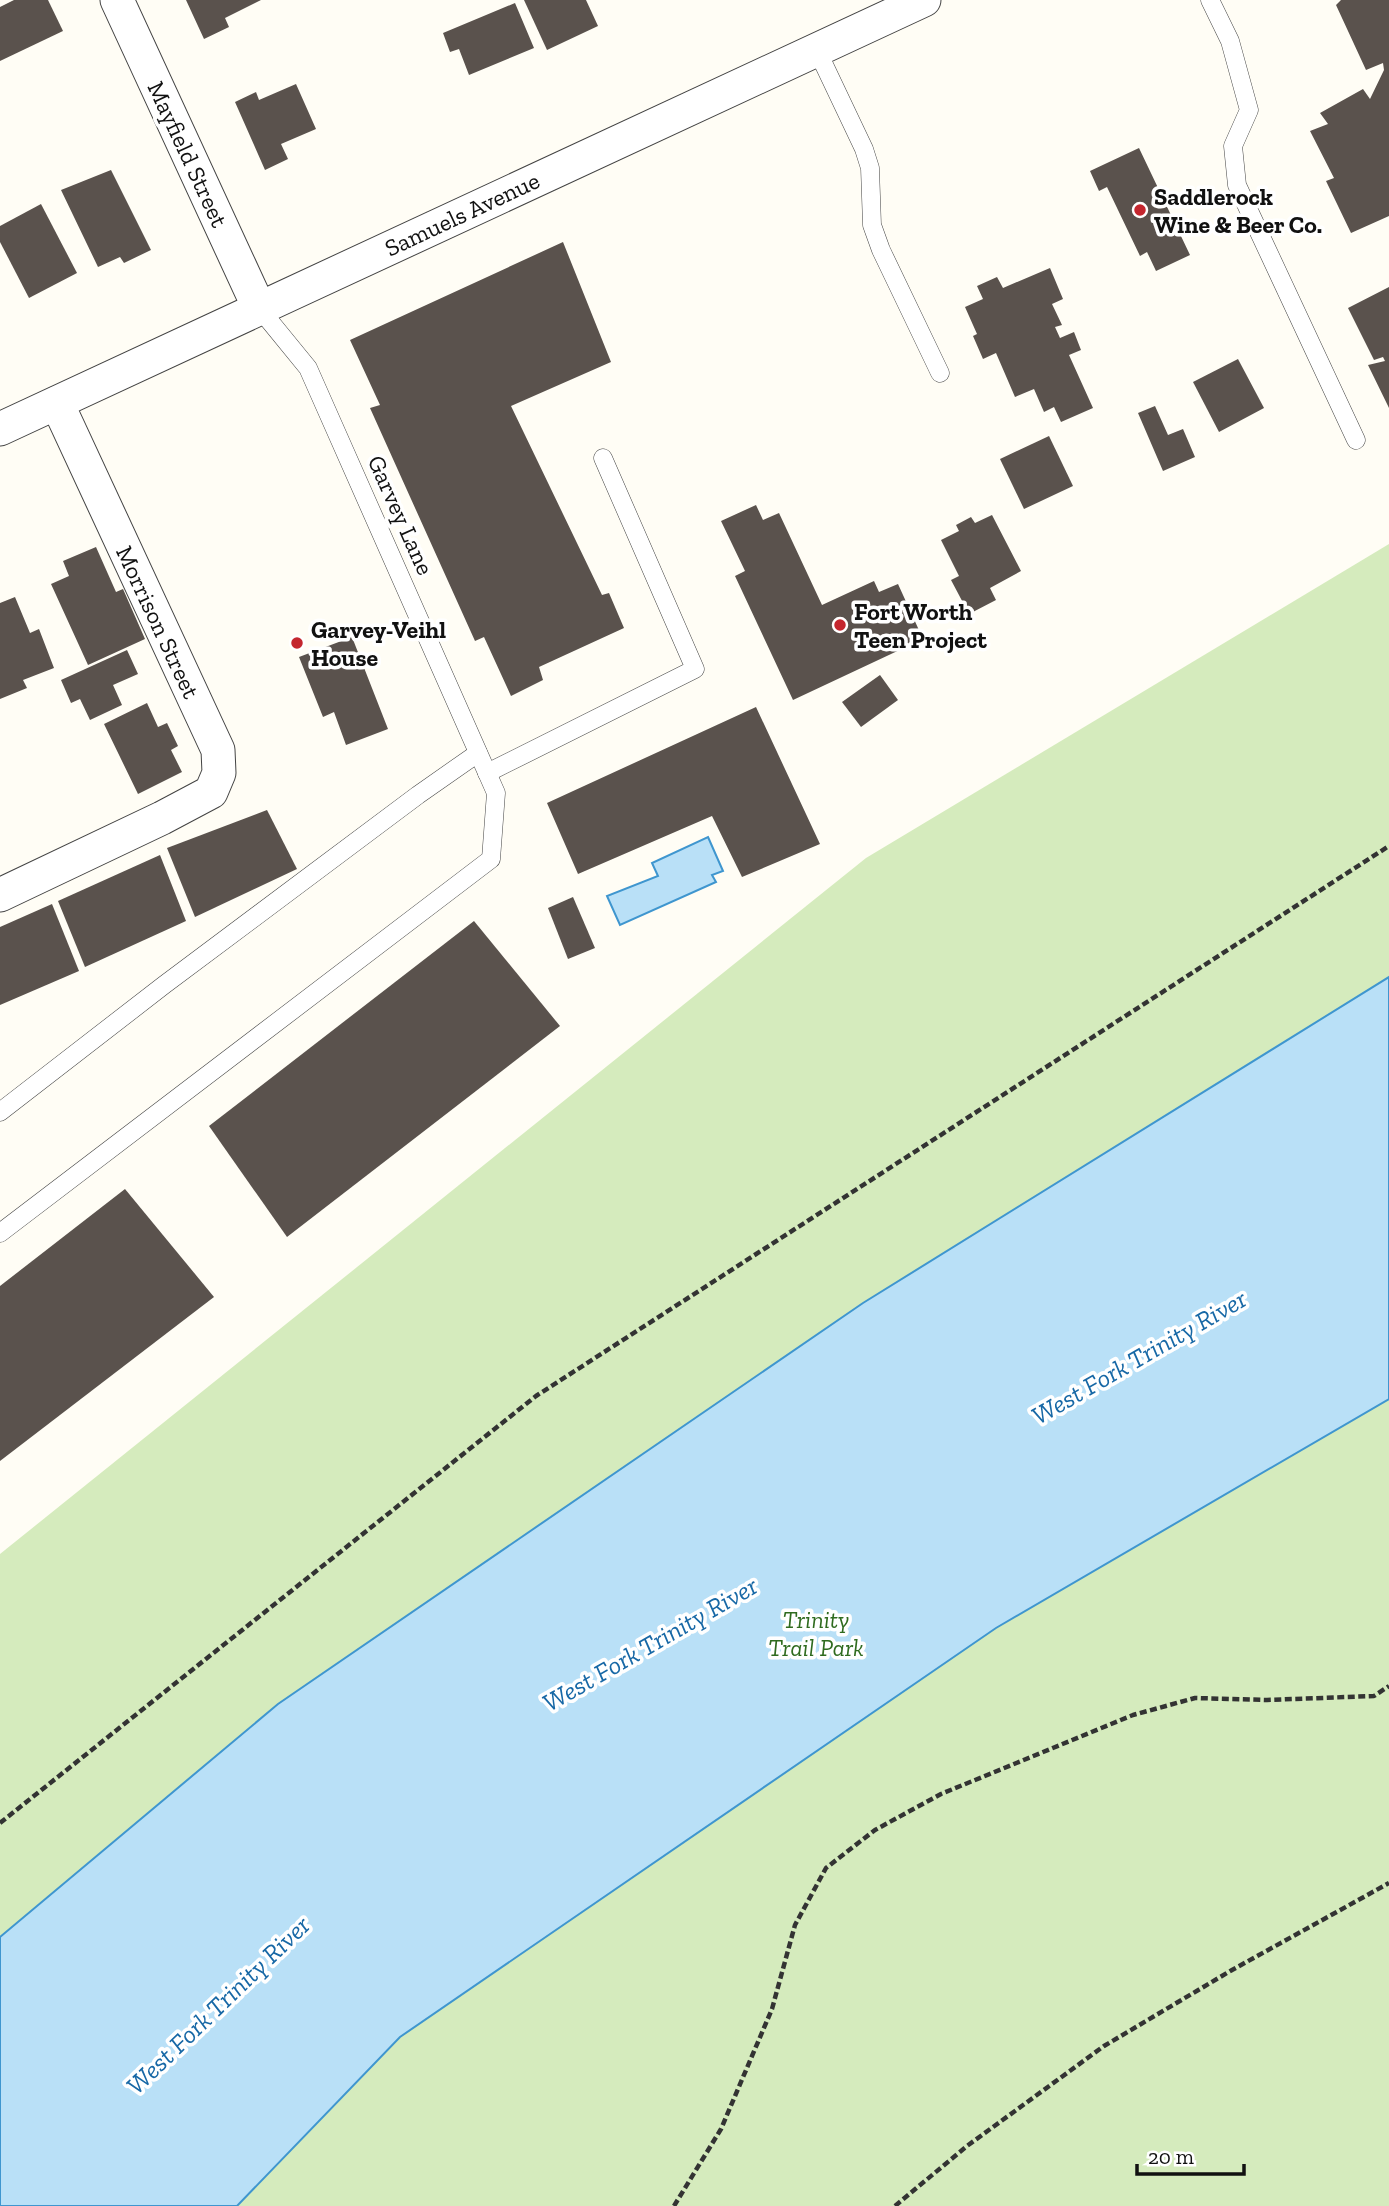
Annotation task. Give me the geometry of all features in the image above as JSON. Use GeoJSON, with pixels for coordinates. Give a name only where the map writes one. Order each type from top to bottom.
{"type":"FeatureCollection","features":[{"type":"Feature","properties":{"kind":"street","name":"Mayfield Street"},"geometry":{"type":"LineString","coordinates":[[117,0],[258,308]]}},
{"type":"Feature","properties":{"kind":"street","name":"Samuels Avenue"},"geometry":{"type":"LineString","coordinates":[[0,429],[924,0]]}},
{"type":"Feature","properties":{"kind":"street","name":"Morrison Street"},"geometry":{"type":"LineString","coordinates":[[0,895],[211,792],[219,773],[218,750],[57,403]]}},
{"type":"Feature","properties":{"kind":"lane"},"geometry":{"type":"LineString","coordinates":[[1210,0],[1230,41],[1249,110],[1233,146],[1237,185],[1356,440]]}},
{"type":"Feature","properties":{"kind":"lane"},"geometry":{"type":"LineString","coordinates":[[817,50],[864,149],[870,168],[872,225],[881,250],[940,373]]}},
{"type":"Feature","properties":{"kind":"lane","name":"Garvey Lane"},"geometry":{"type":"LineString","coordinates":[[0,1233],[491,859],[496,793],[308,368],[258,308]]}},
{"type":"Feature","properties":{"kind":"lane"},"geometry":{"type":"LineString","coordinates":[[487,773],[695,669],[603,458]]}},
{"type":"Feature","properties":{"kind":"lane"},"geometry":{"type":"LineString","coordinates":[[0,1112],[186,968],[478,753]]}},
{"type":"Feature","properties":{"kind":"path"},"geometry":{"type":"LineString","coordinates":[[0,1823],[536,1396],[1389,846]]}},
{"type":"Feature","properties":{"kind":"path"},"geometry":{"type":"LineString","coordinates":[[674,2206],[721,2129],[772,2009],[795,1925],[826,1868],[875,1830],[941,1794],[1133,1715],[1195,1698],[1267,1700],[1374,1696],[1389,1686]]}},
{"type":"Feature","properties":{"kind":"path"},"geometry":{"type":"LineString","coordinates":[[895,2206],[967,2146],[1104,2046],[1232,1970],[1389,1883]]}},
{"type":"Feature","properties":{"kind":"green space","name":"Trinity Trail Park"},"geometry":{"type":"Polygon","coordinates":[[[1389,544],[1389,2206],[0,2206],[0,1554],[866,858],[1389,544]]]}},
{"type":"Feature","properties":{"kind":"water"},"geometry":{"type":"Polygon","coordinates":[[[708,837],[723,871],[712,875],[716,882],[620,925],[607,896],[658,876],[652,863],[708,837]]]}},
{"type":"Feature","properties":{"kind":"water","name":"West Fork Trinity River"},"geometry":{"type":"Polygon","coordinates":[[[1389,977],[1389,1399],[996,1628],[400,2037],[237,2206],[0,2206],[0,1937],[278,1704],[863,1303],[1389,977]]]}},
{"type":"Feature","properties":{"kind":"building"},"geometry":{"type":"Polygon","coordinates":[[[14,0],[48,0],[63,31],[0,61],[0,7],[14,0]]]}},
{"type":"Feature","properties":{"kind":"building"},"geometry":{"type":"Polygon","coordinates":[[[186,0],[261,0],[225,18],[229,27],[204,39],[186,0]]]}},
{"type":"Feature","properties":{"kind":"building"},"geometry":{"type":"Polygon","coordinates":[[[524,0],[586,0],[598,26],[547,50],[524,0]]]}},
{"type":"Feature","properties":{"kind":"building"},"geometry":{"type":"Polygon","coordinates":[[[1341,0],[1389,0],[1389,216],[1351,233],[1326,181],[1334,178],[1310,131],[1328,124],[1320,113],[1363,89],[1370,99],[1384,70],[1383,63],[1366,70],[1336,5],[1341,0]]]}},
{"type":"Feature","properties":{"kind":"building"},"geometry":{"type":"Polygon","coordinates":[[[515,3],[534,48],[469,75],[459,49],[450,52],[443,33],[515,3]]]}},
{"type":"Feature","properties":{"kind":"building"},"geometry":{"type":"Polygon","coordinates":[[[296,84],[316,129],[281,144],[288,159],[265,170],[235,102],[256,92],[259,100],[296,84]]]}},
{"type":"Feature","properties":{"kind":"building"},"geometry":{"type":"Polygon","coordinates":[[[1139,148],[1190,255],[1156,271],[1147,252],[1140,256],[1107,187],[1099,191],[1090,171],[1139,148]]]}},
{"type":"Feature","properties":{"kind":"building"},"geometry":{"type":"Polygon","coordinates":[[[111,170],[151,250],[124,263],[120,257],[98,267],[61,190],[111,170]]]}},
{"type":"Feature","properties":{"kind":"building"},"geometry":{"type":"Polygon","coordinates":[[[41,204],[77,273],[29,298],[0,242],[0,226],[41,204]]]}},
{"type":"Feature","properties":{"kind":"building"},"geometry":{"type":"Polygon","coordinates":[[[563,242],[611,362],[511,406],[602,595],[609,593],[624,628],[539,667],[543,680],[511,696],[484,637],[475,641],[370,408],[380,405],[350,340],[563,242]]]}},
{"type":"Feature","properties":{"kind":"building"},"geometry":{"type":"Polygon","coordinates":[[[1050,268],[1063,299],[1052,304],[1062,325],[1055,327],[1060,338],[1074,332],[1081,350],[1069,355],[1093,408],[1061,422],[1054,407],[1044,412],[1034,389],[1015,397],[996,353],[983,359],[973,336],[977,334],[965,307],[983,299],[977,286],[997,277],[1003,288],[1050,268]]]}},
{"type":"Feature","properties":{"kind":"building"},"geometry":{"type":"Polygon","coordinates":[[[1389,287],[1389,408],[1368,365],[1385,361],[1383,357],[1374,360],[1348,308],[1389,287]]]}},
{"type":"Feature","properties":{"kind":"building"},"geometry":{"type":"Polygon","coordinates":[[[1238,359],[1264,408],[1219,432],[1193,382],[1238,359]]]}},
{"type":"Feature","properties":{"kind":"building"},"geometry":{"type":"Polygon","coordinates":[[[1155,406],[1168,435],[1183,429],[1195,457],[1163,471],[1138,413],[1155,406]]]}},
{"type":"Feature","properties":{"kind":"building"},"geometry":{"type":"Polygon","coordinates":[[[1049,436],[1073,486],[1024,509],[1000,459],[1049,436]]]}},
{"type":"Feature","properties":{"kind":"building"},"geometry":{"type":"Polygon","coordinates":[[[756,505],[763,520],[779,513],[822,605],[874,581],[879,592],[898,584],[923,639],[793,700],[735,576],[745,571],[721,521],[756,505]]]}},
{"type":"Feature","properties":{"kind":"building"},"geometry":{"type":"Polygon","coordinates":[[[992,515],[1021,571],[990,588],[996,600],[969,614],[951,580],[959,576],[941,540],[959,531],[956,525],[971,517],[975,523],[992,515]]]}},
{"type":"Feature","properties":{"kind":"building"},"geometry":{"type":"Polygon","coordinates":[[[96,547],[116,592],[123,589],[145,639],[88,665],[51,584],[69,576],[63,561],[96,547]]]}},
{"type":"Feature","properties":{"kind":"building"},"geometry":{"type":"Polygon","coordinates":[[[15,597],[30,633],[39,629],[54,668],[23,680],[27,688],[0,699],[0,603],[15,597]]]}},
{"type":"Feature","properties":{"kind":"building"},"geometry":{"type":"Polygon","coordinates":[[[352,637],[388,729],[346,745],[334,712],[323,717],[299,657],[352,637]]]}},
{"type":"Feature","properties":{"kind":"building"},"geometry":{"type":"Polygon","coordinates":[[[127,650],[138,674],[113,685],[122,705],[90,720],[80,699],[71,703],[61,680],[127,650]]]}},
{"type":"Feature","properties":{"kind":"building"},"geometry":{"type":"Polygon","coordinates":[[[880,675],[898,700],[861,727],[842,702],[880,675]]]}},
{"type":"Feature","properties":{"kind":"building"},"geometry":{"type":"Polygon","coordinates":[[[147,703],[158,727],[167,723],[178,746],[171,750],[182,772],[138,794],[104,724],[147,703]]]}},
{"type":"Feature","properties":{"kind":"building"},"geometry":{"type":"Polygon","coordinates":[[[756,707],[820,844],[742,877],[712,816],[578,874],[547,803],[756,707]]]}},
{"type":"Feature","properties":{"kind":"building"},"geometry":{"type":"Polygon","coordinates":[[[267,810],[297,869],[195,917],[167,848],[267,810]]]}},
{"type":"Feature","properties":{"kind":"building"},"geometry":{"type":"Polygon","coordinates":[[[160,855],[186,921],[85,967],[58,901],[160,855]]]}},
{"type":"Feature","properties":{"kind":"building"},"geometry":{"type":"Polygon","coordinates":[[[573,897],[595,948],[568,959],[548,908],[573,897]]]}},
{"type":"Feature","properties":{"kind":"building"},"geometry":{"type":"Polygon","coordinates":[[[52,904],[79,971],[0,1005],[0,927],[52,904]]]}},
{"type":"Feature","properties":{"kind":"building"},"geometry":{"type":"Polygon","coordinates":[[[474,921],[560,1026],[287,1237],[209,1126],[474,921]]]}},
{"type":"Feature","properties":{"kind":"building"},"geometry":{"type":"Polygon","coordinates":[[[125,1189],[214,1297],[0,1461],[0,1286],[125,1189]]]}},
{"type":"Feature","properties":{"kind":"place","name":"Saddlerock Wine & Beer Co."},"geometry":{"type":"Point","coordinates":[1140,210]}},
{"type":"Feature","properties":{"kind":"place","name":"Fort Worth Teen Project"},"geometry":{"type":"Point","coordinates":[840,625]}},
{"type":"Feature","properties":{"kind":"place","name":"Garvey-Veihl House"},"geometry":{"type":"Point","coordinates":[297,643]}}]}
